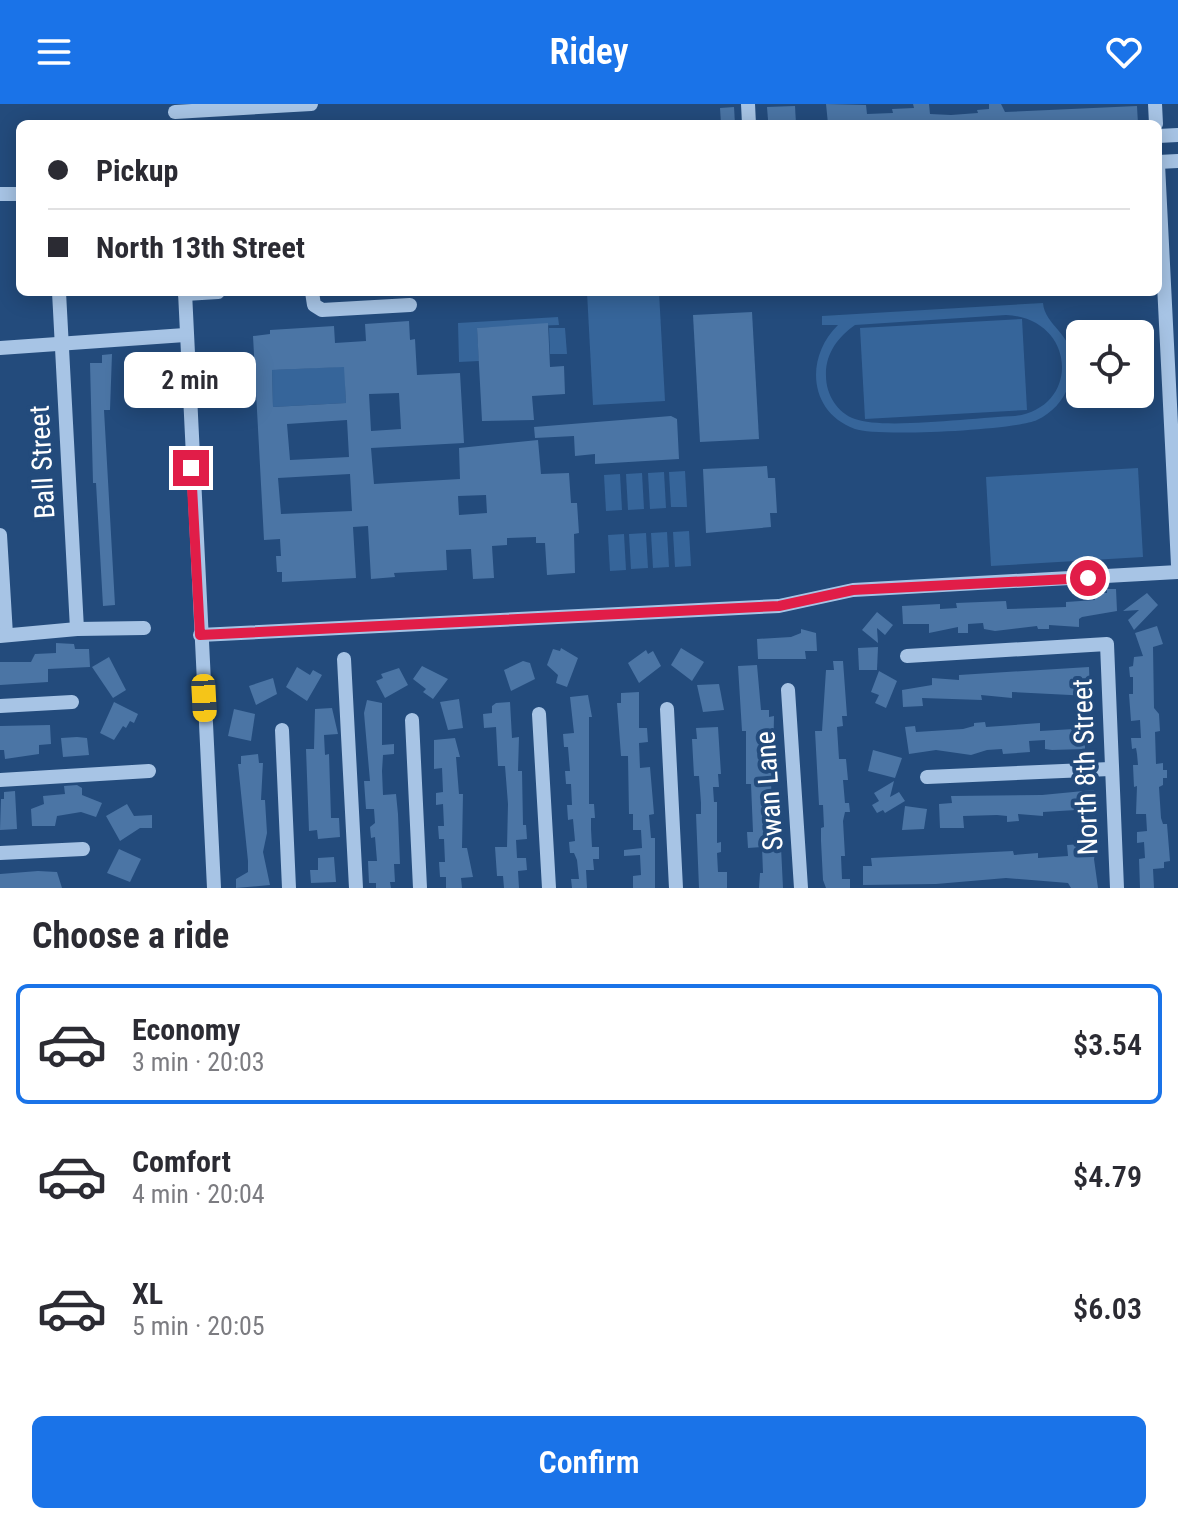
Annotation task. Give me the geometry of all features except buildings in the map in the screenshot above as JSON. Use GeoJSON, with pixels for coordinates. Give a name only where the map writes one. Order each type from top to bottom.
{"type":"FeatureCollection","features":[{"type":"Feature","properties":{"kind":"street"},"geometry":{"type":"LineString","coordinates":[[175,113],[311,104]]}},
{"type":"Feature","properties":{"kind":"street"},"geometry":{"type":"LineString","coordinates":[[1162,279],[1178,565]]}},
{"type":"Feature","properties":{"kind":"street","name":"Ball Street"},"geometry":{"type":"LineString","coordinates":[[59,296],[77,629]]}},
{"type":"Feature","properties":{"kind":"street"},"geometry":{"type":"LineString","coordinates":[[185,296],[214,888]]}},
{"type":"Feature","properties":{"kind":"street"},"geometry":{"type":"LineString","coordinates":[[313,296],[314,305],[322,310],[410,305]]}},
{"type":"Feature","properties":{"kind":"street"},"geometry":{"type":"LineString","coordinates":[[0,348],[185,335]]}},
{"type":"Feature","properties":{"kind":"street"},"geometry":{"type":"LineString","coordinates":[[0,535],[3,636],[77,629],[144,628]]}},
{"type":"Feature","properties":{"kind":"street"},"geometry":{"type":"LineString","coordinates":[[200,635],[779,606],[853,590],[1178,572]]}},
{"type":"Feature","properties":{"kind":"street","name":"North 8th Street"},"geometry":{"type":"LineString","coordinates":[[907,656],[1107,644],[1117,888]]}},
{"type":"Feature","properties":{"kind":"street"},"geometry":{"type":"LineString","coordinates":[[344,659],[356,888]]}},
{"type":"Feature","properties":{"kind":"street","name":"Swan Lane"},"geometry":{"type":"LineString","coordinates":[[788,690],[801,888]]}},
{"type":"Feature","properties":{"kind":"street"},"geometry":{"type":"LineString","coordinates":[[0,706],[72,702]]}},
{"type":"Feature","properties":{"kind":"street"},"geometry":{"type":"LineString","coordinates":[[667,709],[676,888]]}},
{"type":"Feature","properties":{"kind":"street"},"geometry":{"type":"LineString","coordinates":[[539,714],[549,888]]}},
{"type":"Feature","properties":{"kind":"street"},"geometry":{"type":"LineString","coordinates":[[412,720],[420,888]]}},
{"type":"Feature","properties":{"kind":"street"},"geometry":{"type":"LineString","coordinates":[[282,730],[289,888]]}},
{"type":"Feature","properties":{"kind":"street"},"geometry":{"type":"LineString","coordinates":[[927,777],[1110,769]]}},
{"type":"Feature","properties":{"kind":"street"},"geometry":{"type":"LineString","coordinates":[[0,780],[149,771]]}},
{"type":"Feature","properties":{"kind":"street"},"geometry":{"type":"LineString","coordinates":[[0,853],[83,849]]}},
{"type":"Feature","properties":{"kind":"shaded area"},"geometry":{"type":"Polygon","coordinates":[[[587,296],[659,296],[665,401],[593,405],[587,296]]]}},
{"type":"Feature","properties":{"kind":"shaded area"},"geometry":{"type":"Polygon","coordinates":[[[1043,303],[1045,312],[1066,341],[1066,392],[1052,410],[1024,424],[917,432],[855,429],[839,421],[820,397],[816,367],[827,338],[838,325],[822,325],[822,316],[1043,303]],[[1006,315],[855,325],[830,353],[826,368],[828,389],[843,412],[869,422],[909,423],[1015,416],[1037,409],[1052,397],[1060,381],[1062,363],[1057,346],[1046,331],[1029,320],[1006,315]]]}},
{"type":"Feature","properties":{"kind":"shaded area"},"geometry":{"type":"Polygon","coordinates":[[[558,317],[559,325],[477,328],[479,361],[459,362],[458,323],[558,317]]]}},
{"type":"Feature","properties":{"kind":"shaded area"},"geometry":{"type":"Polygon","coordinates":[[[1022,319],[1027,410],[865,419],[860,328],[1022,319]]]}},
{"type":"Feature","properties":{"kind":"shaded area"},"geometry":{"type":"Polygon","coordinates":[[[549,328],[565,328],[567,354],[550,354],[549,328]]]}},
{"type":"Feature","properties":{"kind":"shaded area"},"geometry":{"type":"Polygon","coordinates":[[[358,366],[359,378],[345,379],[346,403],[273,407],[272,370],[358,366]]]}},
{"type":"Feature","properties":{"kind":"shaded area"},"geometry":{"type":"Polygon","coordinates":[[[1138,468],[1143,557],[991,566],[986,477],[1138,468]]]}},
{"type":"Feature","properties":{"kind":"shaded area"},"geometry":{"type":"Polygon","coordinates":[[[685,471],[687,507],[671,507],[669,472],[685,471]]]}},
{"type":"Feature","properties":{"kind":"shaded area"},"geometry":{"type":"Polygon","coordinates":[[[664,472],[666,508],[650,509],[648,473],[664,472]]]}},
{"type":"Feature","properties":{"kind":"shaded area"},"geometry":{"type":"Polygon","coordinates":[[[642,473],[644,509],[628,510],[626,474],[642,473]]]}},
{"type":"Feature","properties":{"kind":"shaded area"},"geometry":{"type":"Polygon","coordinates":[[[620,474],[622,510],[606,511],[604,475],[620,474]]]}},
{"type":"Feature","properties":{"kind":"shaded area"},"geometry":{"type":"Polygon","coordinates":[[[689,531],[691,566],[675,567],[673,532],[689,531]]]}},
{"type":"Feature","properties":{"kind":"shaded area"},"geometry":{"type":"Polygon","coordinates":[[[667,532],[669,567],[653,568],[651,533],[667,532]]]}},
{"type":"Feature","properties":{"kind":"shaded area"},"geometry":{"type":"Polygon","coordinates":[[[646,533],[648,568],[631,569],[629,534],[646,533]]]}},
{"type":"Feature","properties":{"kind":"shaded area"},"geometry":{"type":"Polygon","coordinates":[[[624,534],[626,570],[610,571],[608,535],[624,534]]]}},
{"type":"Feature","properties":{"kind":"route"},"geometry":{"type":"LineString","coordinates":[[191,468],[200,635],[726,610],[779,606],[853,590],[1088,578]]}}]}
